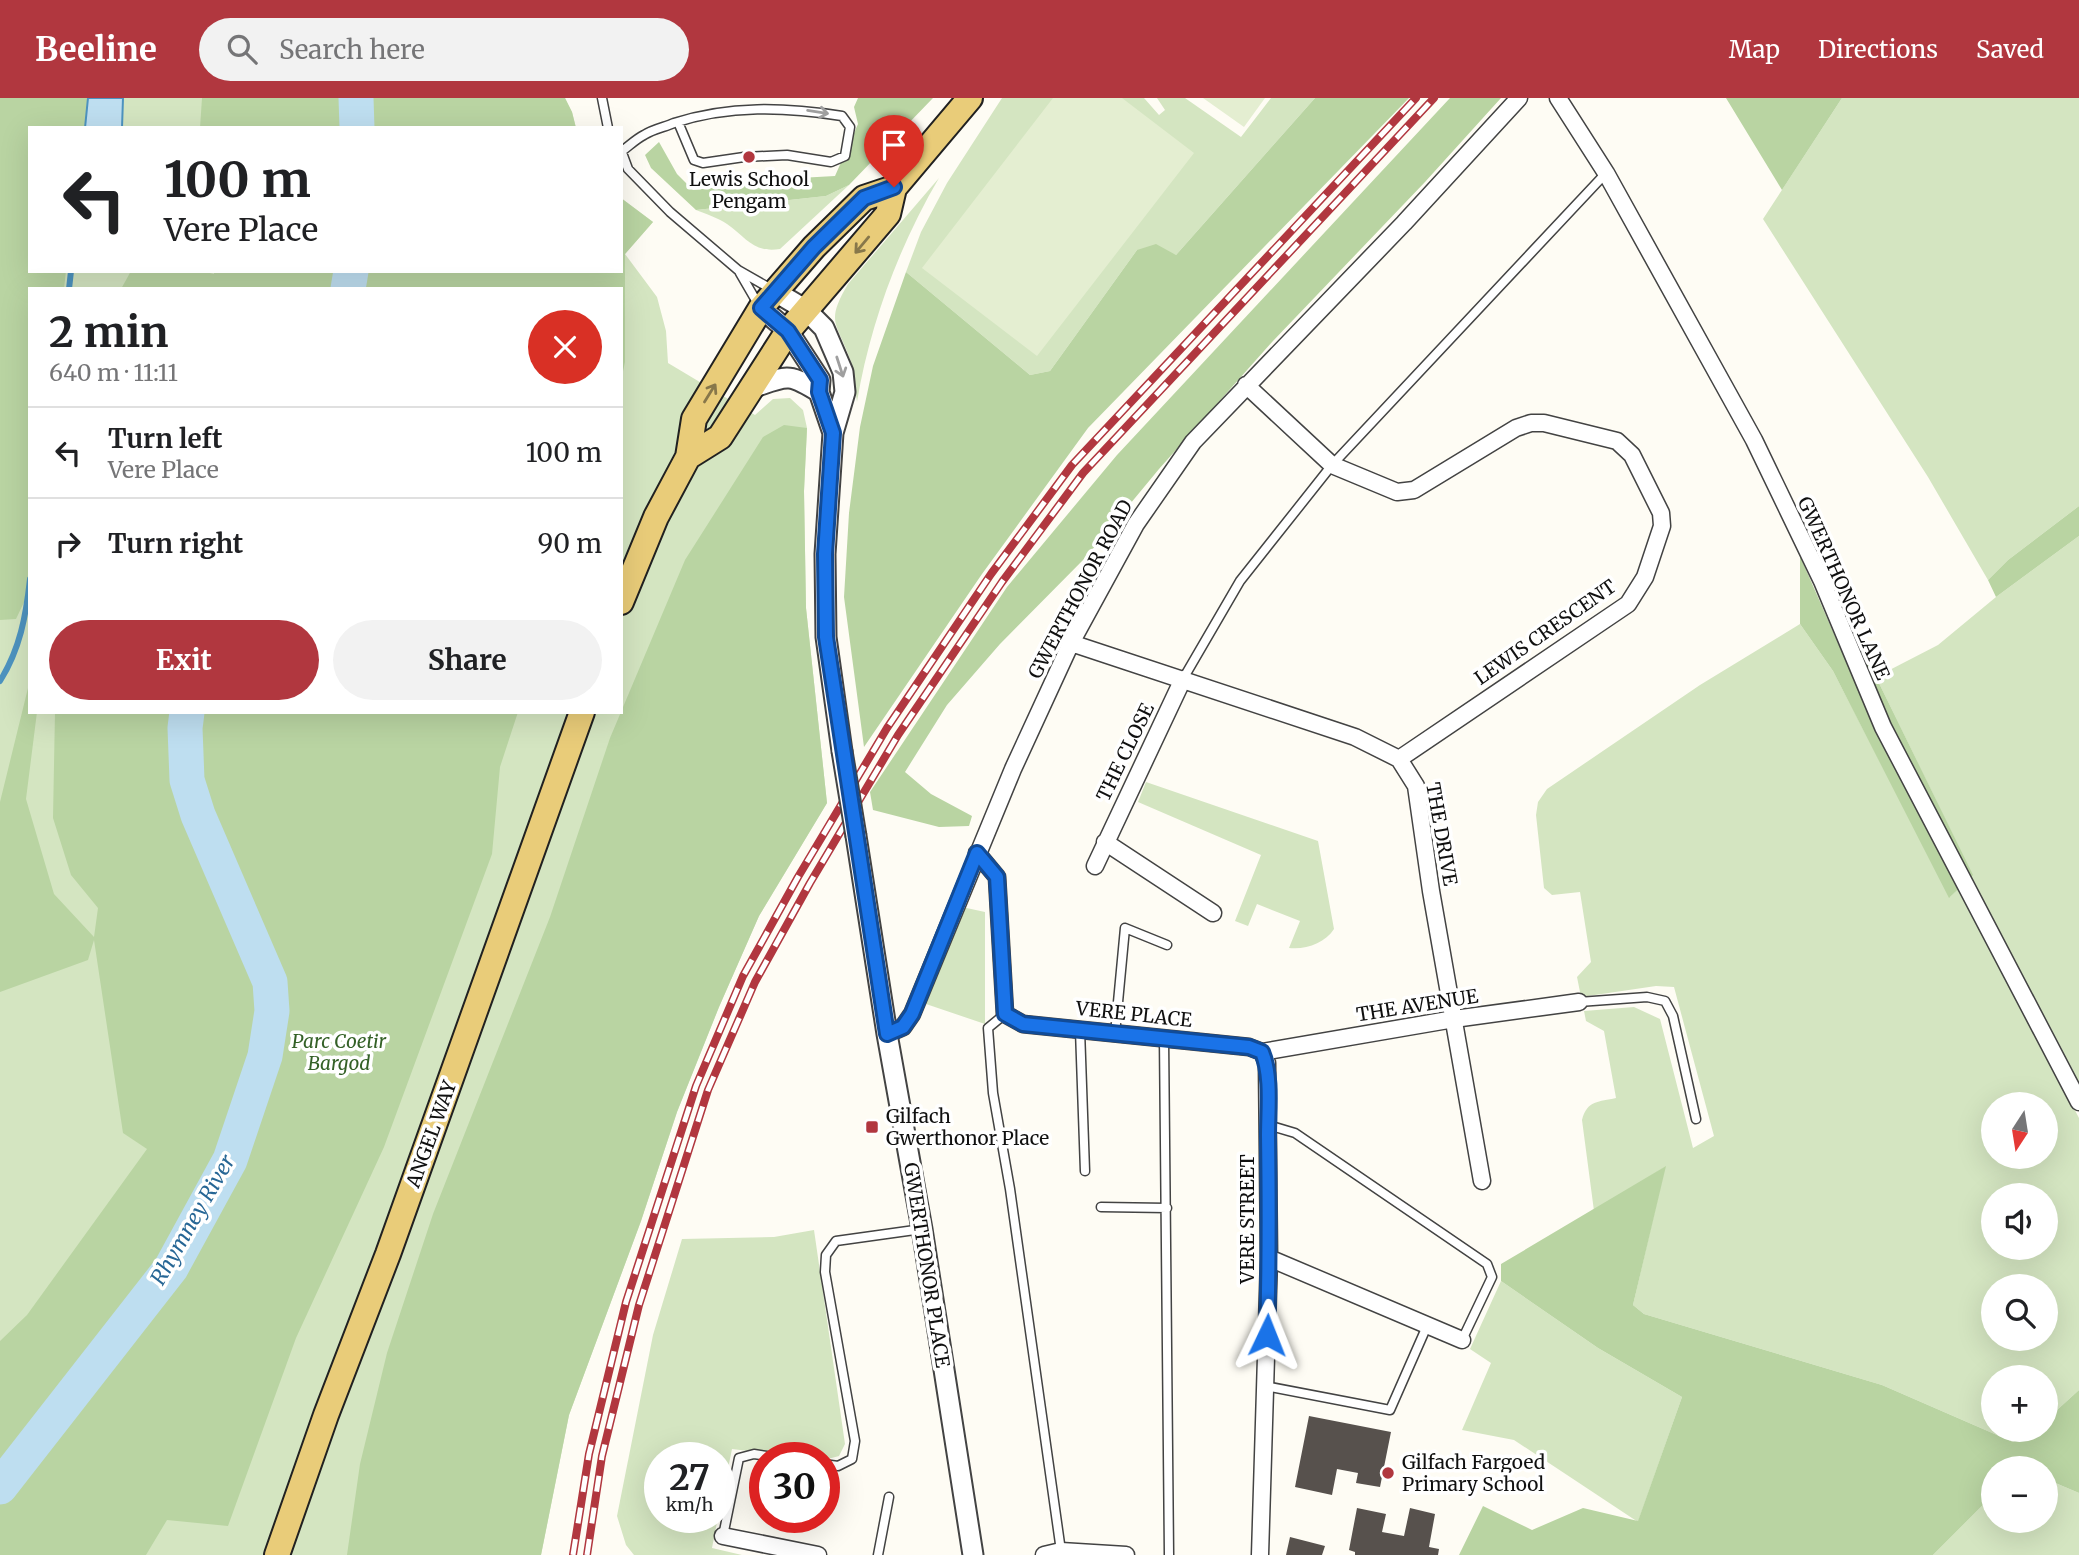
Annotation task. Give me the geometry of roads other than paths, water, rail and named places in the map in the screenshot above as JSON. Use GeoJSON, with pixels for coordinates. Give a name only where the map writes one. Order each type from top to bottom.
{"type":"FeatureCollection","features":[{"type":"Feature","properties":{"kind":"main road"},"geometry":{"type":"LineString","coordinates":[[688,457],[719,437],[788,331],[888,214],[894,187],[970,98]]}},
{"type":"Feature","properties":{"kind":"main road"},"geometry":{"type":"LineString","coordinates":[[623,598],[656,517],[688,457],[694,419],[767,299],[814,247],[864,198],[894,187]]}},
{"type":"Feature","properties":{"kind":"main road","name":"ANGEL WAY"},"geometry":{"type":"LineString","coordinates":[[277,1555],[326,1415],[393,1241],[581,714]]}},
{"type":"Feature","properties":{"kind":"street","name":"GWERTHONOR ROAD"},"geometry":{"type":"LineString","coordinates":[[887,1034],[903,1027],[912,1014],[1013,769],[1071,643],[1136,524],[1193,442],[1404,223],[1519,98]]}},
{"type":"Feature","properties":{"kind":"street","name":"GWERTHONOR LANE"},"geometry":{"type":"LineString","coordinates":[[1558,98],[1606,173],[1754,440],[1822,581],[1883,727],[2079,1102]]}},
{"type":"Feature","properties":{"kind":"street"},"geometry":{"type":"LineString","coordinates":[[767,299],[806,310]]}},
{"type":"Feature","properties":{"kind":"street","name":"GWERTHONOR PLACE"},"geometry":{"type":"LineString","coordinates":[[767,299],[820,380],[819,392],[833,433]]}},
{"type":"Feature","properties":{"kind":"street","name":"GWERTHONOR PLACE"},"geometry":{"type":"LineString","coordinates":[[806,310],[824,328],[843,372],[845,392],[833,433],[825,554],[826,637],[887,1034],[922,1229],[973,1555]]}},
{"type":"Feature","properties":{"kind":"street"},"geometry":{"type":"LineString","coordinates":[[752,388],[787,376],[819,392]]}},
{"type":"Feature","properties":{"kind":"street","name":"LEWIS CRESCENT"},"geometry":{"type":"LineString","coordinates":[[1246,385],[1332,465],[1397,492],[1414,490],[1516,428],[1531,423],[1544,423],[1617,441],[1632,455],[1661,513],[1662,527],[1645,577],[1629,604],[1399,759]]}},
{"type":"Feature","properties":{"kind":"street"},"geometry":{"type":"LineString","coordinates":[[1071,643],[1355,737],[1399,759]]}},
{"type":"Feature","properties":{"kind":"street","name":"THE CLOSE"},"geometry":{"type":"LineString","coordinates":[[1095,866],[1183,679]]}},
{"type":"Feature","properties":{"kind":"street","name":"THE DRIVE"},"geometry":{"type":"LineString","coordinates":[[1399,759],[1416,786],[1431,891],[1482,1181]]}},
{"type":"Feature","properties":{"kind":"street"},"geometry":{"type":"LineString","coordinates":[[1105,842],[1213,913]]}},
{"type":"Feature","properties":{"kind":"street"},"geometry":{"type":"LineString","coordinates":[[977,853],[997,877],[1005,1014]]}},
{"type":"Feature","properties":{"kind":"street","name":"THE AVENUE"},"geometry":{"type":"LineString","coordinates":[[1262,1052],[1454,1019],[1579,1002]]}},
{"type":"Feature","properties":{"kind":"street","name":"VERE PLACE"},"geometry":{"type":"LineString","coordinates":[[1005,1014],[1023,1024],[1249,1047],[1262,1052]]}},
{"type":"Feature","properties":{"kind":"street","name":"VERE STREET"},"geometry":{"type":"LineString","coordinates":[[1260,1555],[1269,1258],[1267,1063],[1262,1052]]}},
{"type":"Feature","properties":{"kind":"street"},"geometry":{"type":"LineString","coordinates":[[1269,1258],[1462,1340]]}},
{"type":"Feature","properties":{"kind":"street"},"geometry":{"type":"LineString","coordinates":[[723,1536],[818,1555]]}},
{"type":"Feature","properties":{"kind":"street"},"geometry":{"type":"LineString","coordinates":[[1044,1555],[1061,1550],[1126,1555]]}},
{"type":"Feature","properties":{"kind":"lane"},"geometry":{"type":"LineString","coordinates":[[603,98],[608,126]]}},
{"type":"Feature","properties":{"kind":"lane"},"geometry":{"type":"LineString","coordinates":[[623,150],[646,133],[678,122],[700,115],[737,109],[800,109],[842,116],[850,127],[845,156],[831,162],[787,155],[703,163],[694,160],[678,122]]}},
{"type":"Feature","properties":{"kind":"lane"},"geometry":{"type":"LineString","coordinates":[[623,154],[628,170],[767,299]]}},
{"type":"Feature","properties":{"kind":"lane"},"geometry":{"type":"LineString","coordinates":[[1183,679],[1240,581],[1332,465],[1606,173]]}},
{"type":"Feature","properties":{"kind":"lane"},"geometry":{"type":"LineString","coordinates":[[738,270],[767,299]]}},
{"type":"Feature","properties":{"kind":"lane"},"geometry":{"type":"LineString","coordinates":[[1115,1034],[1125,928],[1167,945]]}},
{"type":"Feature","properties":{"kind":"lane"},"geometry":{"type":"LineString","coordinates":[[1579,1002],[1647,997],[1665,1001],[1673,1016],[1696,1119]]}},
{"type":"Feature","properties":{"kind":"lane"},"geometry":{"type":"LineString","coordinates":[[1005,1014],[988,1028],[992,1093],[1010,1189],[1061,1550]]}},
{"type":"Feature","properties":{"kind":"lane"},"geometry":{"type":"LineString","coordinates":[[1080,1030],[1085,1171]]}},
{"type":"Feature","properties":{"kind":"lane"},"geometry":{"type":"LineString","coordinates":[[1164,1038],[1169,1555]]}},
{"type":"Feature","properties":{"kind":"lane"},"geometry":{"type":"LineString","coordinates":[[1268,1125],[1295,1133],[1487,1264],[1492,1277],[1462,1340]]}},
{"type":"Feature","properties":{"kind":"lane"},"geometry":{"type":"LineString","coordinates":[[1101,1207],[1167,1208]]}},
{"type":"Feature","properties":{"kind":"lane"},"geometry":{"type":"LineString","coordinates":[[840,1465],[852,1459],[855,1441],[825,1272],[826,1255],[836,1241],[922,1229]]}},
{"type":"Feature","properties":{"kind":"lane"},"geometry":{"type":"LineString","coordinates":[[1265,1386],[1390,1410],[1427,1326]]}},
{"type":"Feature","properties":{"kind":"lane"},"geometry":{"type":"LineString","coordinates":[[723,1536],[739,1458],[749,1455]]}},
{"type":"Feature","properties":{"kind":"lane"},"geometry":{"type":"LineString","coordinates":[[878,1555],[889,1497]]}},
{"type":"Feature","properties":{"kind":"water"},"geometry":{"type":"Polygon","coordinates":[[[88,98],[123,98],[122,126],[85,126],[88,98]]]}},
{"type":"Feature","properties":{"kind":"waterway","name":"Rhymney River"},"geometry":{"type":"LineString","coordinates":[[356,98],[357,126]]}},
{"type":"Feature","properties":{"kind":"waterway"},"geometry":{"type":"LineString","coordinates":[[69,287],[71,273]]}},
{"type":"Feature","properties":{"kind":"waterway","name":"Rhymney River"},"geometry":{"type":"LineString","coordinates":[[348,287],[351,273]]}},
{"type":"Feature","properties":{"kind":"waterway"},"geometry":{"type":"LineString","coordinates":[[0,681],[13,657],[21,632],[28,592]]}},
{"type":"Feature","properties":{"kind":"waterway","name":"Rhymney River"},"geometry":{"type":"LineString","coordinates":[[0,1487],[171,1268],[230,1160],[265,1056],[272,1011],[270,982],[198,815],[187,780],[187,714]]}},
{"type":"Feature","properties":{"kind":"railway"},"geometry":{"type":"LineString","coordinates":[[573,1555],[589,1454],[626,1302],[696,1086],[743,976],[798,877],[887,728],[991,574],[1072,465],[1416,98]]}},
{"type":"Feature","properties":{"kind":"railway"},"geometry":{"type":"LineString","coordinates":[[587,1555],[602,1456],[639,1305],[708,1090],[755,982],[810,883],[898,735],[1002,582],[1083,473],[1434,98]]}},
{"type":"Feature","properties":{"kind":"place","name":"Lewis School Pengam"},"geometry":{"type":"Point","coordinates":[749,157]}},
{"type":"Feature","properties":{"kind":"place","name":"Gilfach Gwerthonor Place"},"geometry":{"type":"Point","coordinates":[872,1127]}},
{"type":"Feature","properties":{"kind":"place","name":"Gilfach Fargoed Primary School"},"geometry":{"type":"Point","coordinates":[1388,1473]}},
{"type":"Feature","properties":{"kind":"park label","name":"Parc Coetir Bargod"},"geometry":{"type":"Point","coordinates":[339,1052]}}]}
